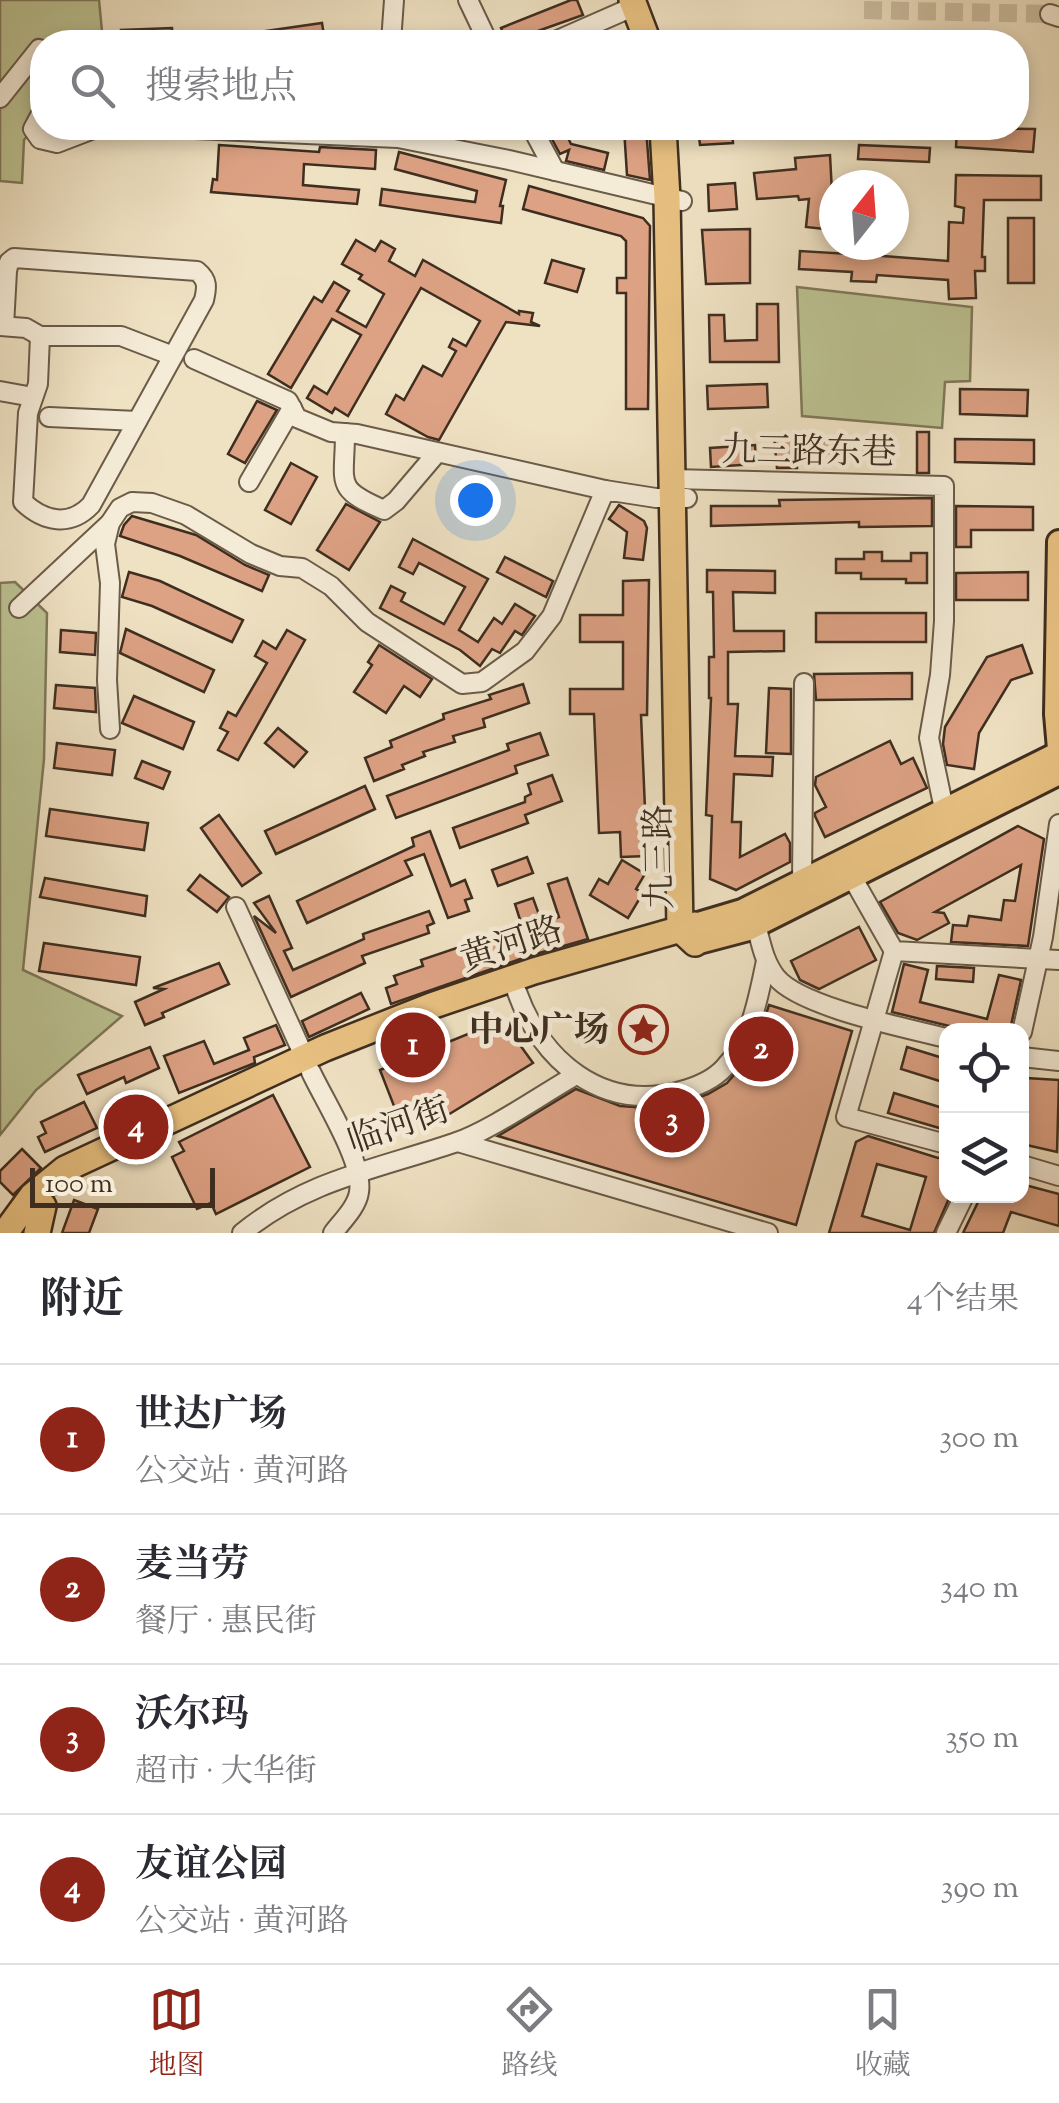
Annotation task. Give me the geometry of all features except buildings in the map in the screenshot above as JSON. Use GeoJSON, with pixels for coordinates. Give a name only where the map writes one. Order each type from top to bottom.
{"type":"FeatureCollection","features":[{"type":"Feature","properties":{"kind":"highway"},"geometry":{"type":"LineString","coordinates":[[641,2],[646,30]]}},
{"type":"Feature","properties":{"kind":"highway"},"geometry":{"type":"LineString","coordinates":[[641,2],[656,30]]}},
{"type":"Feature","properties":{"kind":"highway","name":"九三路"},"geometry":{"type":"LineString","coordinates":[[665,140],[674,200]]}},
{"type":"Feature","properties":{"kind":"highway","name":"九三路"},"geometry":{"type":"LineString","coordinates":[[678,140],[674,200],[690,932]]}},
{"type":"Feature","properties":{"kind":"highway","name":"黄河路"},"geometry":{"type":"LineString","coordinates":[[5,1233],[32,1196],[66,1169],[308,1065],[690,932]]}},
{"type":"Feature","properties":{"kind":"highway","name":"黄河路"},"geometry":{"type":"LineString","coordinates":[[22,1233],[42,1206],[94,1169],[431,1006],[527,973],[690,932]]}},
{"type":"Feature","properties":{"kind":"highway"},"geometry":{"type":"LineString","coordinates":[[38,1233],[42,1206]]}},
{"type":"Feature","properties":{"kind":"main road"},"geometry":{"type":"LineString","coordinates":[[1059,542],[1059,751]]}},
{"type":"Feature","properties":{"kind":"main road","name":"黄河路"},"geometry":{"type":"LineString","coordinates":[[690,932],[742,911],[1059,751]]}},
{"type":"Feature","properties":{"kind":"main road","name":"黄河路"},"geometry":{"type":"LineString","coordinates":[[690,932],[756,925],[1059,774]]}},
{"type":"Feature","properties":{"kind":"street"},"geometry":{"type":"LineString","coordinates":[[393,30],[394,0]]}},
{"type":"Feature","properties":{"kind":"street"},"geometry":{"type":"LineString","coordinates":[[468,0],[482,30]]}},
{"type":"Feature","properties":{"kind":"street"},"geometry":{"type":"LineString","coordinates":[[579,30],[641,2]]}},
{"type":"Feature","properties":{"kind":"street"},"geometry":{"type":"LineString","coordinates":[[0,98],[30,60]]}},
{"type":"Feature","properties":{"kind":"street"},"geometry":{"type":"LineString","coordinates":[[418,140],[674,200]]}},
{"type":"Feature","properties":{"kind":"street"},"geometry":{"type":"LineString","coordinates":[[538,140],[555,171]]}},
{"type":"Feature","properties":{"kind":"street"},"geometry":{"type":"LineString","coordinates":[[40,336],[38,384],[28,413],[24,502],[46,518],[62,520],[82,515],[91,505],[204,300],[207,286],[197,271],[14,258],[8,262],[2,326],[26,328],[40,336],[121,336],[173,356]]}},
{"type":"Feature","properties":{"kind":"street","name":"九三路东巷"},"geometry":{"type":"LineString","coordinates":[[194,359],[288,401],[297,418],[331,432],[605,490],[944,486],[944,621],[929,738],[944,808]]}},
{"type":"Feature","properties":{"kind":"street"},"geometry":{"type":"LineString","coordinates":[[0,392],[32,397]]}},
{"type":"Feature","properties":{"kind":"street"},"geometry":{"type":"LineString","coordinates":[[249,482],[292,408]]}},
{"type":"Feature","properties":{"kind":"street"},"geometry":{"type":"LineString","coordinates":[[49,417],[137,421]]}},
{"type":"Feature","properties":{"kind":"street"},"geometry":{"type":"LineString","coordinates":[[345,433],[345,485],[352,496],[384,510],[396,502],[436,454]]}},
{"type":"Feature","properties":{"kind":"street"},"geometry":{"type":"LineString","coordinates":[[19,608],[120,508],[132,502],[152,502],[186,516],[251,554],[280,566],[302,568],[332,586],[367,622],[462,684],[482,682],[525,652],[552,616],[605,490]]}},
{"type":"Feature","properties":{"kind":"street"},"geometry":{"type":"LineString","coordinates":[[82,515],[95,536]]}},
{"type":"Feature","properties":{"kind":"street"},"geometry":{"type":"LineString","coordinates":[[110,522],[105,544],[110,582],[110,728]]}},
{"type":"Feature","properties":{"kind":"street"},"geometry":{"type":"LineString","coordinates":[[802,880],[804,683]]}},
{"type":"Feature","properties":{"kind":"street"},"geometry":{"type":"LineString","coordinates":[[1024,1023],[1059,824]]}},
{"type":"Feature","properties":{"kind":"street"},"geometry":{"type":"LineString","coordinates":[[852,877],[894,951],[846,1117],[939,1142]]}},
{"type":"Feature","properties":{"kind":"street"},"geometry":{"type":"LineString","coordinates":[[236,907],[358,1171],[355,1204],[333,1233]]}},
{"type":"Feature","properties":{"kind":"street"},"geometry":{"type":"LineString","coordinates":[[756,925],[766,961],[789,990],[874,1020],[939,1036]]}},
{"type":"Feature","properties":{"kind":"street"},"geometry":{"type":"LineString","coordinates":[[894,951],[1059,960]]}},
{"type":"Feature","properties":{"kind":"street"},"geometry":{"type":"LineString","coordinates":[[517,992],[542,1044],[563,1067],[624,1096],[660,1096],[694,1088],[723,1070],[742,1044],[756,1009],[766,961]]}},
{"type":"Feature","properties":{"kind":"street"},"geometry":{"type":"LineString","coordinates":[[1029,1057],[1059,1061]]}},
{"type":"Feature","properties":{"kind":"street","name":"临河街"},"geometry":{"type":"LineString","coordinates":[[242,1233],[296,1195],[358,1171],[458,1142],[576,1075]]}},
{"type":"Feature","properties":{"kind":"street"},"geometry":{"type":"LineString","coordinates":[[458,1142],[768,1233]]}},
{"type":"Feature","properties":{"kind":"street"},"geometry":{"type":"LineString","coordinates":[[1029,1167],[1059,1176]]}},
{"type":"Feature","properties":{"kind":"street"},"geometry":{"type":"LineString","coordinates":[[946,1233],[961,1203]]}},
{"type":"Feature","properties":{"kind":"green space"},"geometry":{"type":"Polygon","coordinates":[[[0,0],[99,0],[102,30],[30,30],[30,133],[24,140],[22,183],[0,181],[0,0]]]}},
{"type":"Feature","properties":{"kind":"green space"},"geometry":{"type":"Polygon","coordinates":[[[797,287],[972,307],[970,381],[945,382],[942,428],[802,416],[797,287]]]}},
{"type":"Feature","properties":{"kind":"green space"},"geometry":{"type":"Polygon","coordinates":[[[15,582],[47,613],[44,759],[23,970],[122,1016],[36,1090],[0,1135],[0,583],[15,582]]]}},
{"type":"Feature","properties":{"kind":"tunnel"},"geometry":{"type":"LineString","coordinates":[[864,10],[1050,14]]}},
{"type":"Feature","properties":{"kind":"place","name":"中心广场"},"geometry":{"type":"Point","coordinates":[644,1029]}},
{"type":"Feature","properties":{"kind":"place","name":"世达广场"},"geometry":{"type":"Point","coordinates":[413,1045]}},
{"type":"Feature","properties":{"kind":"place","name":"麦当劳"},"geometry":{"type":"Point","coordinates":[761,1049]}},
{"type":"Feature","properties":{"kind":"place","name":"沃尔玛"},"geometry":{"type":"Point","coordinates":[672,1120]}},
{"type":"Feature","properties":{"kind":"place","name":"友谊公园"},"geometry":{"type":"Point","coordinates":[136,1127]}}]}
